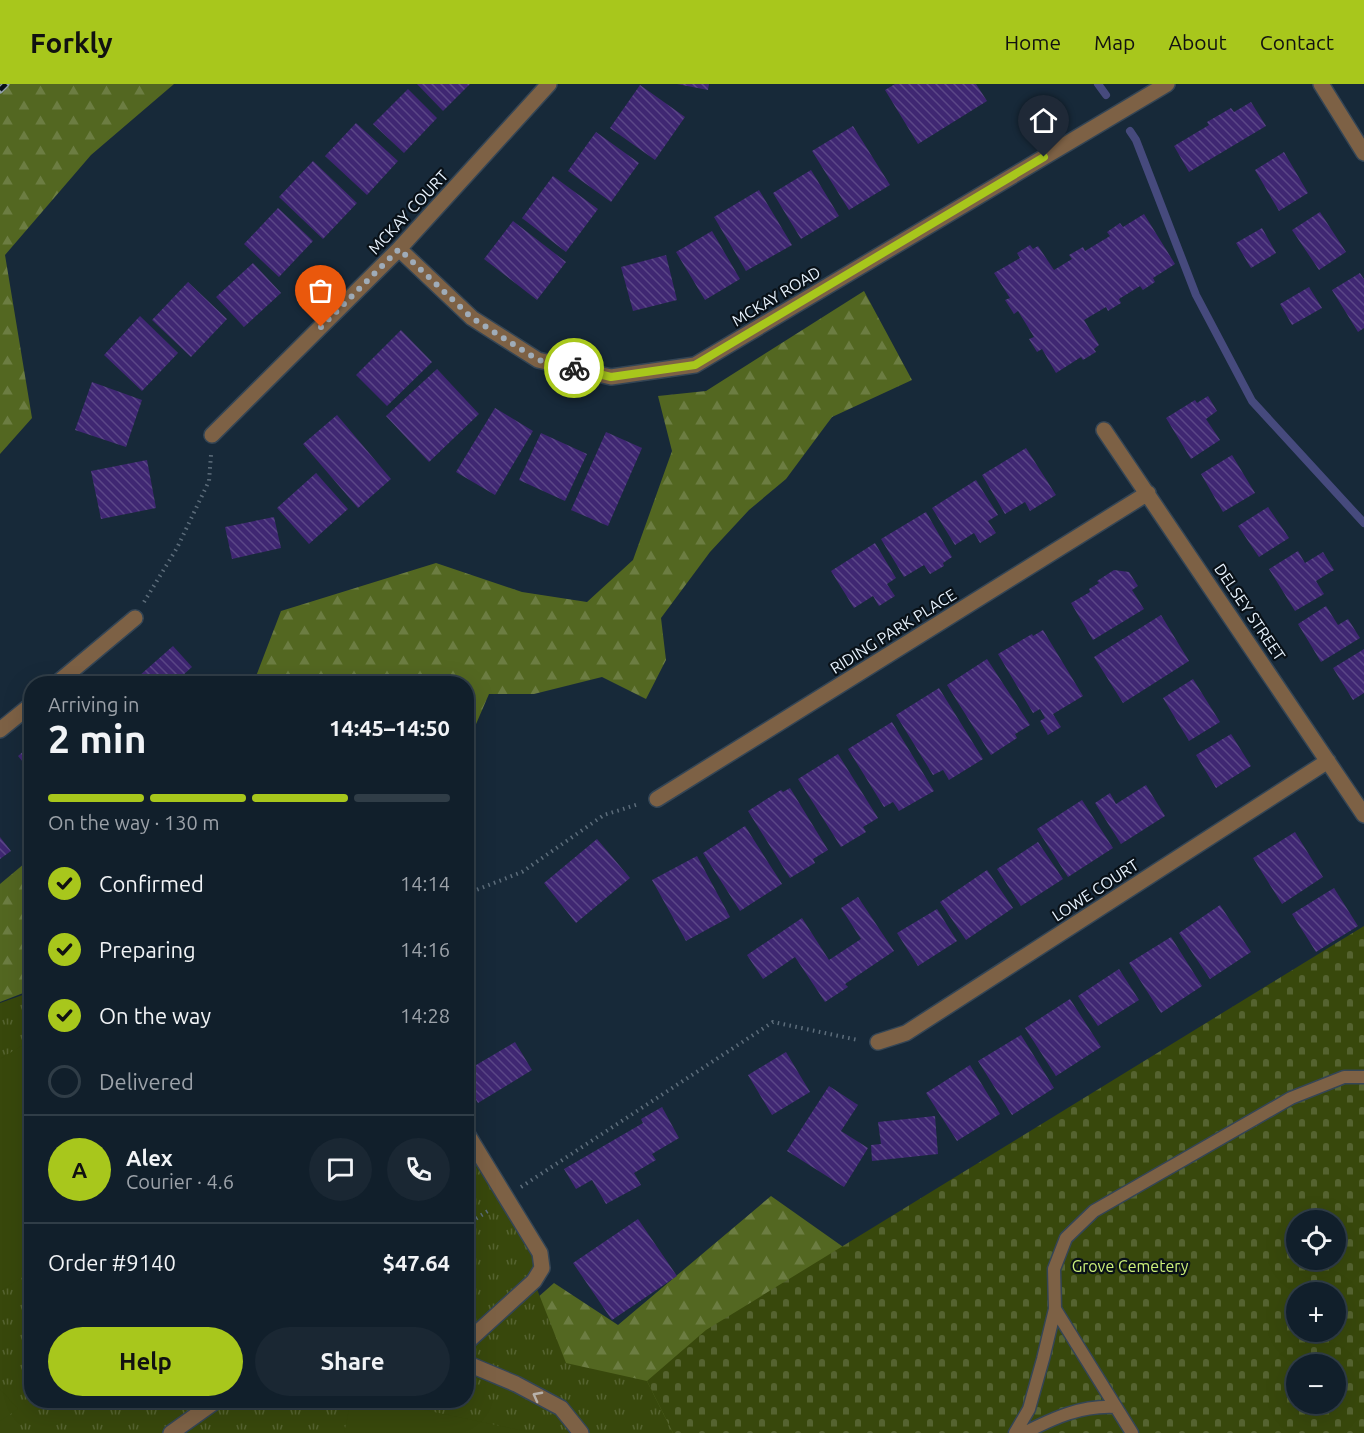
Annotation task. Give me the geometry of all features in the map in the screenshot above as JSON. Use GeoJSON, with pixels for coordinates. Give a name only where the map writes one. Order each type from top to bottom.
{"type":"FeatureCollection","features":[{"type":"Feature","properties":{"kind":"street","name":"MCKAY COURT"},"geometry":{"type":"LineString","coordinates":[[212,435],[399,249],[549,84]]}},
{"type":"Feature","properties":{"kind":"street","name":"MCKAY ROAD"},"geometry":{"type":"LineString","coordinates":[[399,249],[472,318],[538,360],[611,377],[695,365],[1167,84]]}},
{"type":"Feature","properties":{"kind":"street"},"geometry":{"type":"LineString","coordinates":[[1321,84],[1364,153]]}},
{"type":"Feature","properties":{"kind":"street","name":"DELSEY STREET"},"geometry":{"type":"LineString","coordinates":[[1104,430],[1364,816]]}},
{"type":"Feature","properties":{"kind":"street","name":"RIDING PARK PLACE"},"geometry":{"type":"LineString","coordinates":[[657,799],[1149,494]]}},
{"type":"Feature","properties":{"kind":"street"},"geometry":{"type":"LineString","coordinates":[[66,676],[135,618]]}},
{"type":"Feature","properties":{"kind":"street"},"geometry":{"type":"LineString","coordinates":[[0,730],[24,710]]}},
{"type":"Feature","properties":{"kind":"street","name":"LOWE COURT"},"geometry":{"type":"LineString","coordinates":[[878,1042],[906,1033],[1328,761]]}},
{"type":"Feature","properties":{"kind":"street"},"geometry":{"type":"LineString","coordinates":[[474,1145],[540,1253],[542,1268],[534,1281],[474,1336]]}},
{"type":"Feature","properties":{"kind":"street"},"geometry":{"type":"LineString","coordinates":[[474,1366],[516,1384],[561,1408],[581,1433]]}},
{"type":"Feature","properties":{"kind":"street"},"geometry":{"type":"LineString","coordinates":[[171,1433],[206,1408]]}},
{"type":"Feature","properties":{"kind":"lane"},"geometry":{"type":"LineString","coordinates":[[1016,1433],[1029,1409],[1055,1309],[1054,1269],[1066,1238],[1094,1211],[1290,1098],[1344,1077],[1364,1077]]}},
{"type":"Feature","properties":{"kind":"lane"},"geometry":{"type":"LineString","coordinates":[[1055,1309],[1132,1433]]}},
{"type":"Feature","properties":{"kind":"lane"},"geometry":{"type":"LineString","coordinates":[[1024,1433],[1056,1416],[1080,1410],[1116,1407]]}},
{"type":"Feature","properties":{"kind":"path"},"geometry":{"type":"LineString","coordinates":[[135,618],[177,548],[209,481],[212,435]]}},
{"type":"Feature","properties":{"kind":"path"},"geometry":{"type":"LineString","coordinates":[[474,891],[522,872],[604,815],[657,799]]}},
{"type":"Feature","properties":{"kind":"path"},"geometry":{"type":"LineString","coordinates":[[474,1221],[532,1178],[773,1022],[853,1040],[878,1042]]}},
{"type":"Feature","properties":{"kind":"green space"},"geometry":{"type":"Polygon","coordinates":[[[0,84],[174,84],[91,155],[5,255],[32,418],[0,454],[0,84]]]}},
{"type":"Feature","properties":{"kind":"green space"},"geometry":{"type":"Polygon","coordinates":[[[864,291],[912,380],[832,417],[786,479],[749,510],[710,552],[661,618],[666,660],[646,699],[602,677],[534,694],[489,694],[474,729],[474,676],[256,676],[281,611],[436,563],[522,592],[587,602],[633,560],[672,451],[658,396],[706,391],[864,291]]]}},
{"type":"Feature","properties":{"kind":"green space"},"geometry":{"type":"Polygon","coordinates":[[[24,864],[24,993],[0,1002],[0,884],[24,864]]]}},
{"type":"Feature","properties":{"kind":"green space","name":"Grove Cemetery"},"geometry":{"type":"Polygon","coordinates":[[[1364,926],[1364,1433],[673,1433],[647,1381],[706,1330],[1364,926]]]}},
{"type":"Feature","properties":{"kind":"green space"},"geometry":{"type":"Polygon","coordinates":[[[24,994],[24,1408],[474,1408],[474,1130],[544,1250],[535,1284],[566,1363],[647,1381],[673,1433],[0,1433],[0,1003],[24,994]]]}},
{"type":"Feature","properties":{"kind":"green space"},"geometry":{"type":"Polygon","coordinates":[[[24,1044],[24,1276],[0,1291],[0,1059],[24,1044]]]}},
{"type":"Feature","properties":{"kind":"green space"},"geometry":{"type":"Polygon","coordinates":[[[771,1196],[856,1256],[763,1433],[604,1433],[492,1338],[554,1283],[618,1325],[771,1196]]]}},
{"type":"Feature","properties":{"kind":"green space"},"geometry":{"type":"Polygon","coordinates":[[[0,1389],[18,1409],[0,1421],[0,1389]]]}},
{"type":"Feature","properties":{"kind":"green space"},"geometry":{"type":"Polygon","coordinates":[[[349,1408],[415,1408],[529,1432],[344,1433],[349,1408]]]}},
{"type":"Feature","properties":{"kind":"building"},"geometry":{"type":"Polygon","coordinates":[[[417,84],[470,84],[443,111],[417,84]]]}},
{"type":"Feature","properties":{"kind":"building"},"geometry":{"type":"Polygon","coordinates":[[[677,84],[709,84],[708,90],[677,84]]]}},
{"type":"Feature","properties":{"kind":"building"},"geometry":{"type":"Polygon","coordinates":[[[895,84],[976,84],[987,101],[918,144],[885,90],[895,84]]]}},
{"type":"Feature","properties":{"kind":"building"},"geometry":{"type":"Polygon","coordinates":[[[640,85],[685,117],[655,160],[610,128],[640,85]]]}},
{"type":"Feature","properties":{"kind":"building"},"geometry":{"type":"Polygon","coordinates":[[[408,89],[437,118],[404,153],[373,124],[408,89]]]}},
{"type":"Feature","properties":{"kind":"building"},"geometry":{"type":"Polygon","coordinates":[[[1251,102],[1266,126],[1189,172],[1174,146],[1209,125],[1207,122],[1231,108],[1234,112],[1251,102]]]}},
{"type":"Feature","properties":{"kind":"building"},"geometry":{"type":"Polygon","coordinates":[[[356,123],[398,161],[367,195],[325,156],[356,123]]]}},
{"type":"Feature","properties":{"kind":"building"},"geometry":{"type":"Polygon","coordinates":[[[853,126],[890,185],[849,210],[812,151],[853,126]]]}},
{"type":"Feature","properties":{"kind":"building"},"geometry":{"type":"Polygon","coordinates":[[[596,132],[639,163],[611,202],[568,171],[596,132]]]}},
{"type":"Feature","properties":{"kind":"building"},"geometry":{"type":"Polygon","coordinates":[[[1284,152],[1308,193],[1279,211],[1255,170],[1284,152]]]}},
{"type":"Feature","properties":{"kind":"building"},"geometry":{"type":"Polygon","coordinates":[[[313,161],[357,203],[323,239],[279,197],[313,161]]]}},
{"type":"Feature","properties":{"kind":"building"},"geometry":{"type":"Polygon","coordinates":[[[811,170],[839,216],[801,239],[773,193],[811,170]]]}},
{"type":"Feature","properties":{"kind":"building"},"geometry":{"type":"Polygon","coordinates":[[[553,176],[598,209],[566,252],[522,218],[553,176]]]}},
{"type":"Feature","properties":{"kind":"building"},"geometry":{"type":"Polygon","coordinates":[[[759,190],[792,245],[746,271],[714,217],[759,190]]]}},
{"type":"Feature","properties":{"kind":"building"},"geometry":{"type":"Polygon","coordinates":[[[278,208],[313,241],[279,277],[244,244],[278,208]]]}},
{"type":"Feature","properties":{"kind":"building"},"geometry":{"type":"Polygon","coordinates":[[[1320,212],[1346,252],[1319,270],[1292,230],[1320,212]]]}},
{"type":"Feature","properties":{"kind":"building"},"geometry":{"type":"Polygon","coordinates":[[[1144,214],[1175,264],[1153,278],[1155,282],[1143,290],[1140,286],[1119,299],[1121,303],[1108,311],[1106,307],[1084,320],[1099,345],[1094,349],[1096,352],[1083,360],[1081,357],[1056,373],[1042,349],[1037,352],[1029,339],[1034,337],[1018,311],[1014,314],[1005,300],[1010,298],[994,273],[1020,258],[1017,253],[1030,245],[1033,249],[1038,246],[1054,270],[1072,259],[1069,255],[1083,247],[1085,251],[1110,236],[1107,232],[1120,223],[1123,227],[1144,214]]]}},
{"type":"Feature","properties":{"kind":"building"},"geometry":{"type":"Polygon","coordinates":[[[513,221],[566,262],[537,300],[484,259],[513,221]]]}},
{"type":"Feature","properties":{"kind":"building"},"geometry":{"type":"Polygon","coordinates":[[[1262,228],[1276,253],[1251,268],[1236,243],[1262,228]]]}},
{"type":"Feature","properties":{"kind":"building"},"geometry":{"type":"Polygon","coordinates":[[[712,231],[740,279],[705,300],[676,252],[712,231]]]}},
{"type":"Feature","properties":{"kind":"building"},"geometry":{"type":"Polygon","coordinates":[[[666,255],[677,300],[633,311],[621,267],[666,255]]]}},
{"type":"Feature","properties":{"kind":"building"},"geometry":{"type":"Polygon","coordinates":[[[253,263],[281,293],[244,327],[216,297],[253,263]]]}},
{"type":"Feature","properties":{"kind":"building"},"geometry":{"type":"Polygon","coordinates":[[[1360,273],[1364,279],[1364,328],[1358,332],[1332,290],[1360,273]]]}},
{"type":"Feature","properties":{"kind":"building"},"geometry":{"type":"Polygon","coordinates":[[[188,282],[227,319],[191,357],[152,320],[188,282]]]}},
{"type":"Feature","properties":{"kind":"building"},"geometry":{"type":"Polygon","coordinates":[[[1309,287],[1322,308],[1292,325],[1280,304],[1309,287]]]}},
{"type":"Feature","properties":{"kind":"building"},"geometry":{"type":"Polygon","coordinates":[[[140,316],[178,353],[142,391],[104,355],[140,316]]]}},
{"type":"Feature","properties":{"kind":"building"},"geometry":{"type":"Polygon","coordinates":[[[401,330],[432,362],[387,406],[356,375],[401,330]]]}},
{"type":"Feature","properties":{"kind":"building"},"geometry":{"type":"Polygon","coordinates":[[[437,369],[479,414],[429,462],[386,416],[437,369]]]}},
{"type":"Feature","properties":{"kind":"building"},"geometry":{"type":"Polygon","coordinates":[[[92,382],[142,400],[126,447],[75,430],[92,382]]]}},
{"type":"Feature","properties":{"kind":"building"},"geometry":{"type":"Polygon","coordinates":[[[1208,396],[1217,411],[1206,419],[1220,440],[1191,459],[1166,418],[1195,400],[1197,403],[1208,396]]]}},
{"type":"Feature","properties":{"kind":"building"},"geometry":{"type":"Polygon","coordinates":[[[495,408],[533,431],[495,495],[456,472],[495,408]]]}},
{"type":"Feature","properties":{"kind":"building"},"geometry":{"type":"Polygon","coordinates":[[[337,415],[391,479],[358,508],[303,444],[337,415]]]}},
{"type":"Feature","properties":{"kind":"building"},"geometry":{"type":"Polygon","coordinates":[[[606,432],[642,448],[608,526],[571,510],[606,432]]]}},
{"type":"Feature","properties":{"kind":"building"},"geometry":{"type":"Polygon","coordinates":[[[541,433],[587,454],[565,501],[519,480],[541,433]]]}},
{"type":"Feature","properties":{"kind":"building"},"geometry":{"type":"Polygon","coordinates":[[[1026,448],[1056,495],[1030,511],[1025,502],[1005,514],[982,475],[1026,448]]]}},
{"type":"Feature","properties":{"kind":"building"},"geometry":{"type":"Polygon","coordinates":[[[1232,455],[1255,493],[1223,512],[1201,474],[1232,455]]]}},
{"type":"Feature","properties":{"kind":"building"},"geometry":{"type":"Polygon","coordinates":[[[147,460],[156,508],[101,519],[91,471],[147,460]]]}},
{"type":"Feature","properties":{"kind":"building"},"geometry":{"type":"Polygon","coordinates":[[[316,473],[348,509],[309,544],[277,508],[316,473]]]}},
{"type":"Feature","properties":{"kind":"building"},"geometry":{"type":"Polygon","coordinates":[[[976,480],[998,515],[988,521],[996,533],[980,543],[974,533],[955,545],[932,508],[976,480]]]}},
{"type":"Feature","properties":{"kind":"building"},"geometry":{"type":"Polygon","coordinates":[[[1268,507],[1289,538],[1259,557],[1238,526],[1268,507]]]}},
{"type":"Feature","properties":{"kind":"building"},"geometry":{"type":"Polygon","coordinates":[[[926,512],[952,557],[943,563],[944,566],[930,574],[924,565],[904,577],[881,539],[926,512]]]}},
{"type":"Feature","properties":{"kind":"building"},"geometry":{"type":"Polygon","coordinates":[[[274,517],[281,548],[232,559],[225,527],[274,517]]]}},
{"type":"Feature","properties":{"kind":"building"},"geometry":{"type":"Polygon","coordinates":[[[875,543],[896,578],[887,584],[895,596],[879,606],[873,596],[854,608],[831,571],[875,543]]]}},
{"type":"Feature","properties":{"kind":"building"},"geometry":{"type":"Polygon","coordinates":[[[1298,551],[1305,563],[1323,552],[1334,570],[1316,581],[1324,594],[1295,611],[1269,569],[1298,551]]]}},
{"type":"Feature","properties":{"kind":"building"},"geometry":{"type":"Polygon","coordinates":[[[1114,570],[1129,572],[1138,586],[1132,590],[1144,609],[1093,640],[1071,603],[1090,592],[1089,589],[1099,583],[1097,581],[1114,570]]]}},
{"type":"Feature","properties":{"kind":"building"},"geometry":{"type":"Polygon","coordinates":[[[1326,606],[1338,625],[1348,619],[1360,638],[1321,662],[1298,624],[1326,606]]]}},
{"type":"Feature","properties":{"kind":"building"},"geometry":{"type":"Polygon","coordinates":[[[1161,615],[1189,661],[1123,703],[1094,657],[1161,615]]]}},
{"type":"Feature","properties":{"kind":"building"},"geometry":{"type":"Polygon","coordinates":[[[1043,630],[1083,696],[1053,714],[1061,727],[1048,735],[1040,721],[1045,718],[1040,709],[1033,713],[998,654],[1043,630]]]}},
{"type":"Feature","properties":{"kind":"building"},"geometry":{"type":"Polygon","coordinates":[[[173,646],[192,667],[182,676],[139,676],[173,646]]]}},
{"type":"Feature","properties":{"kind":"building"},"geometry":{"type":"Polygon","coordinates":[[[1364,649],[1364,693],[1353,700],[1333,668],[1364,649]]]}},
{"type":"Feature","properties":{"kind":"building"},"geometry":{"type":"Polygon","coordinates":[[[987,659],[1030,725],[1015,734],[1017,738],[991,755],[947,685],[987,659]]]}},
{"type":"Feature","properties":{"kind":"building"},"geometry":{"type":"Polygon","coordinates":[[[1193,679],[1220,722],[1189,741],[1163,698],[1193,679]]]}},
{"type":"Feature","properties":{"kind":"building"},"geometry":{"type":"Polygon","coordinates":[[[939,688],[983,759],[949,780],[943,770],[933,775],[896,715],[939,688]]]}},
{"type":"Feature","properties":{"kind":"building"},"geometry":{"type":"Polygon","coordinates":[[[892,722],[934,791],[899,811],[893,802],[884,807],[848,749],[892,722]]]}},
{"type":"Feature","properties":{"kind":"building"},"geometry":{"type":"Polygon","coordinates":[[[1231,734],[1251,766],[1216,788],[1196,755],[1231,734]]]}},
{"type":"Feature","properties":{"kind":"building"},"geometry":{"type":"Polygon","coordinates":[[[24,751],[24,763],[18,756],[24,751]]]}},
{"type":"Feature","properties":{"kind":"building"},"geometry":{"type":"Polygon","coordinates":[[[838,754],[878,818],[863,827],[866,832],[841,847],[798,779],[838,754]]]}},
{"type":"Feature","properties":{"kind":"building"},"geometry":{"type":"Polygon","coordinates":[[[1146,785],[1165,816],[1121,844],[1095,803],[1110,793],[1116,804],[1146,785]]]}},
{"type":"Feature","properties":{"kind":"building"},"geometry":{"type":"Polygon","coordinates":[[[790,788],[828,850],[813,859],[815,863],[790,878],[748,811],[781,790],[783,792],[790,788]]]}},
{"type":"Feature","properties":{"kind":"building"},"geometry":{"type":"Polygon","coordinates":[[[1082,800],[1113,848],[1068,877],[1037,829],[1082,800]]]}},
{"type":"Feature","properties":{"kind":"building"},"geometry":{"type":"Polygon","coordinates":[[[745,826],[782,884],[740,911],[703,853],[745,826]]]}},
{"type":"Feature","properties":{"kind":"building"},"geometry":{"type":"Polygon","coordinates":[[[1295,832],[1323,877],[1282,904],[1253,858],[1295,832]]]}},
{"type":"Feature","properties":{"kind":"building"},"geometry":{"type":"Polygon","coordinates":[[[0,837],[11,851],[0,859],[0,837]]]}},
{"type":"Feature","properties":{"kind":"building"},"geometry":{"type":"Polygon","coordinates":[[[597,839],[630,878],[576,923],[544,883],[597,839]]]}},
{"type":"Feature","properties":{"kind":"building"},"geometry":{"type":"Polygon","coordinates":[[[1038,842],[1063,879],[1021,906],[997,869],[1038,842]]]}},
{"type":"Feature","properties":{"kind":"building"},"geometry":{"type":"Polygon","coordinates":[[[697,856],[730,917],[686,941],[652,880],[697,856]]]}},
{"type":"Feature","properties":{"kind":"building"},"geometry":{"type":"Polygon","coordinates":[[[987,870],[1013,908],[966,940],[940,902],[987,870]]]}},
{"type":"Feature","properties":{"kind":"building"},"geometry":{"type":"Polygon","coordinates":[[[1334,888],[1358,926],[1316,952],[1292,914],[1334,888]]]}},
{"type":"Feature","properties":{"kind":"building"},"geometry":{"type":"Polygon","coordinates":[[[858,897],[894,951],[845,984],[848,987],[825,1002],[795,957],[763,979],[747,955],[802,918],[829,960],[861,939],[841,908],[858,897]]]}},
{"type":"Feature","properties":{"kind":"building"},"geometry":{"type":"Polygon","coordinates":[[[1220,905],[1251,952],[1210,979],[1179,933],[1220,905]]]}},
{"type":"Feature","properties":{"kind":"building"},"geometry":{"type":"Polygon","coordinates":[[[937,909],[957,941],[918,966],[897,933],[937,909]]]}},
{"type":"Feature","properties":{"kind":"building"},"geometry":{"type":"Polygon","coordinates":[[[1171,937],[1202,986],[1161,1013],[1129,963],[1171,937]]]}},
{"type":"Feature","properties":{"kind":"building"},"geometry":{"type":"Polygon","coordinates":[[[1119,969],[1139,1000],[1098,1026],[1078,996],[1119,969]]]}},
{"type":"Feature","properties":{"kind":"building"},"geometry":{"type":"Polygon","coordinates":[[[1070,999],[1101,1047],[1056,1076],[1025,1028],[1070,999]]]}},
{"type":"Feature","properties":{"kind":"building"},"geometry":{"type":"Polygon","coordinates":[[[1021,1035],[1054,1088],[1012,1115],[978,1061],[1021,1035]]]}},
{"type":"Feature","properties":{"kind":"building"},"geometry":{"type":"Polygon","coordinates":[[[515,1042],[532,1070],[478,1103],[474,1096],[474,1066],[515,1042]]]}},
{"type":"Feature","properties":{"kind":"building"},"geometry":{"type":"Polygon","coordinates":[[[786,1052],[810,1092],[772,1115],[748,1075],[786,1052]]]}},
{"type":"Feature","properties":{"kind":"building"},"geometry":{"type":"Polygon","coordinates":[[[970,1065],[1000,1114],[957,1141],[926,1093],[970,1065]]]}},
{"type":"Feature","properties":{"kind":"building"},"geometry":{"type":"Polygon","coordinates":[[[829,1086],[858,1105],[841,1131],[868,1148],[844,1187],[787,1151],[829,1086]]]}},
{"type":"Feature","properties":{"kind":"building"},"geometry":{"type":"Polygon","coordinates":[[[662,1107],[679,1138],[652,1154],[656,1160],[634,1173],[641,1185],[606,1204],[592,1180],[576,1189],[564,1169],[643,1123],[641,1119],[662,1107]]]}},
{"type":"Feature","properties":{"kind":"building"},"geometry":{"type":"Polygon","coordinates":[[[935,1116],[938,1154],[872,1161],[871,1145],[881,1144],[878,1122],[935,1116]]]}},
{"type":"Feature","properties":{"kind":"building"},"geometry":{"type":"Polygon","coordinates":[[[638,1219],[677,1276],[612,1320],[573,1263],[638,1219]]]}},
{"type":"Feature","properties":{"kind":"waterway"},"geometry":{"type":"LineString","coordinates":[[1098,84],[1106,95]]}},
{"type":"Feature","properties":{"kind":"waterway"},"geometry":{"type":"LineString","coordinates":[[1130,131],[1136,140],[1196,295],[1252,401],[1364,523]]}},
{"type":"Feature","properties":{"kind":"railway"},"geometry":{"type":"LineString","coordinates":[[0,90],[6,84]]}},
{"type":"Feature","properties":{"kind":"way so far"},"geometry":{"type":"LineString","coordinates":[[321,327],[399,249],[472,318],[538,360],[574,368]]}},
{"type":"Feature","properties":{"kind":"route"},"geometry":{"type":"LineString","coordinates":[[574,368],[611,377],[695,365],[1044,157]]}}]}
